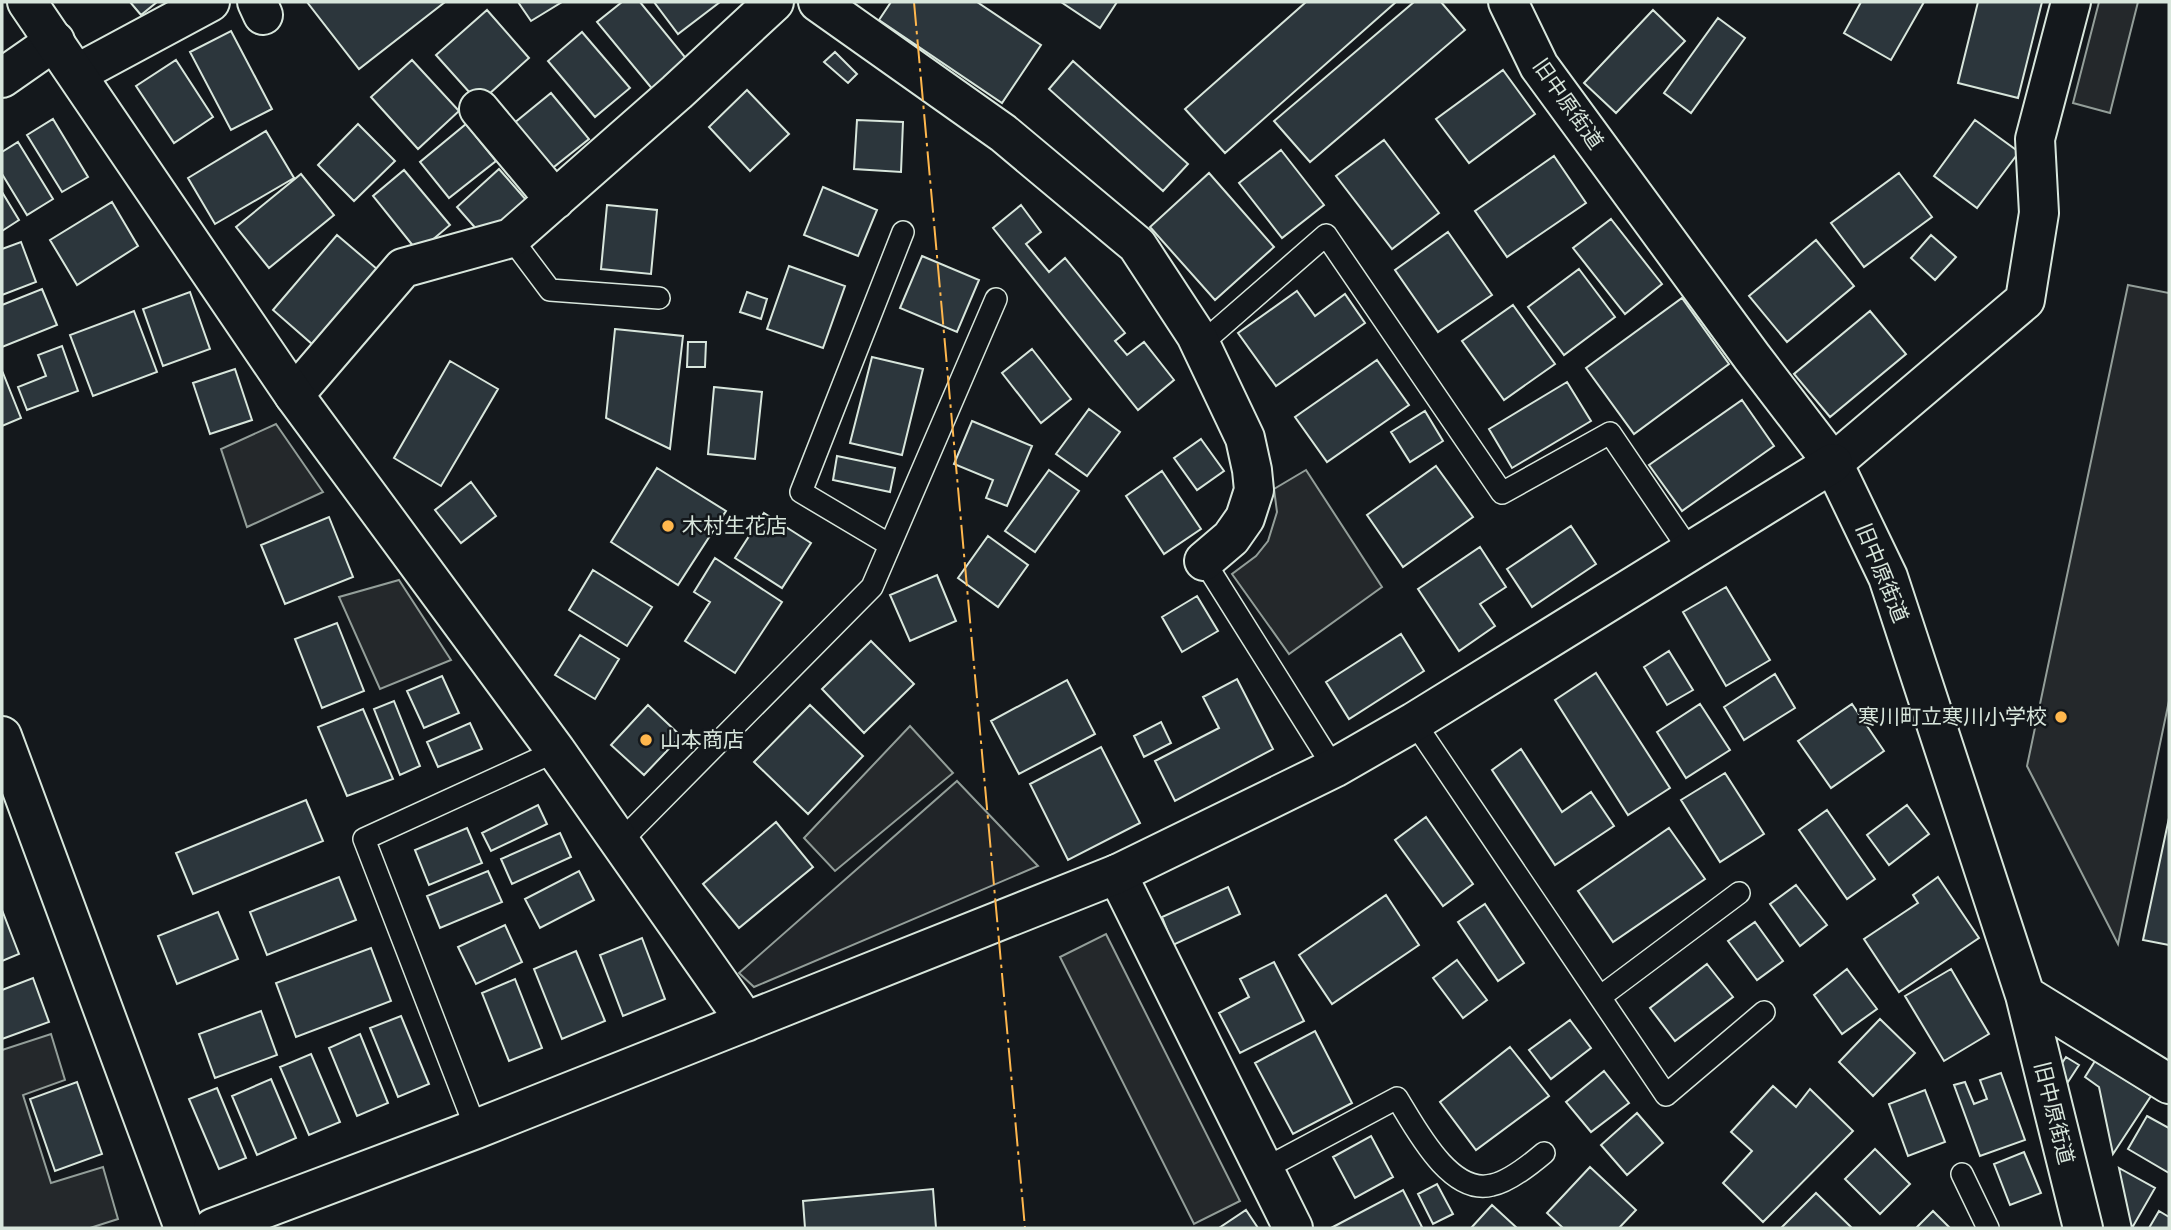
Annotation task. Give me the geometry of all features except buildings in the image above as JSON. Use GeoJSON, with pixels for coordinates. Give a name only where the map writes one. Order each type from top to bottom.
{"type":"FeatureCollection","features":[{"type":"Feature","properties":{"kind":"street"},"geometry":{"type":"LineString","coordinates":[[27,2],[78,73],[294,395],[556,751],[746,1022]]}},
{"type":"Feature","properties":{"kind":"street"},"geometry":{"type":"LineString","coordinates":[[78,73],[210,2]]}},
{"type":"Feature","properties":{"kind":"street"},"geometry":{"type":"LineString","coordinates":[[294,395],[403,268],[511,238],[677,92],[774,2]]}},
{"type":"Feature","properties":{"kind":"street"},"geometry":{"type":"LineString","coordinates":[[818,2],[1003,133],[1137,245],[1201,344],[1245,438],[1254,480],[1250,506],[1239,529],[1205,561]]}},
{"type":"Feature","properties":{"kind":"street"},"geometry":{"type":"LineString","coordinates":[[1493,2],[1539,66]]}},
{"type":"Feature","properties":{"kind":"street","name":"旧中原街道"},"geometry":{"type":"LineString","coordinates":[[1508,2],[1539,66],[1833,463],[1888,577],[2025,995],[2074,1225]]}},
{"type":"Feature","properties":{"kind":"street"},"geometry":{"type":"LineString","coordinates":[[213,1228],[476,1129],[1117,874],[1334,768],[1414,722],[1833,463],[2025,300],[2039,213],[2035,139],[2071,2]]}},
{"type":"Feature","properties":{"kind":"street"},"geometry":{"type":"LineString","coordinates":[[2,78],[55,41]]}},
{"type":"Feature","properties":{"kind":"street"},"geometry":{"type":"LineString","coordinates":[[479,109],[555,200]]}},
{"type":"Feature","properties":{"kind":"street"},"geometry":{"type":"LineString","coordinates":[[2,736],[184,1228]]}},
{"type":"Feature","properties":{"kind":"street"},"geometry":{"type":"LineString","coordinates":[[1117,874],[1293,1228]]}},
{"type":"Feature","properties":{"kind":"street"},"geometry":{"type":"LineString","coordinates":[[2025,995],[2169,1084]]}},
{"type":"Feature","properties":{"kind":"lane"},"geometry":{"type":"LineString","coordinates":[[890,545],[801,492],[903,232]]}},
{"type":"Feature","properties":{"kind":"lane"},"geometry":{"type":"LineString","coordinates":[[1201,344],[1326,235],[1502,493],[1610,433],[1690,551]]}},
{"type":"Feature","properties":{"kind":"lane"},"geometry":{"type":"LineString","coordinates":[[511,238],[551,289],[659,298]]}},
{"type":"Feature","properties":{"kind":"lane"},"geometry":{"type":"LineString","coordinates":[[620,842],[872,587],[996,299]]}},
{"type":"Feature","properties":{"kind":"lane"},"geometry":{"type":"LineString","coordinates":[[1205,561],[1334,768]]}},
{"type":"Feature","properties":{"kind":"lane"},"geometry":{"type":"LineString","coordinates":[[1414,722],[1666,1096],[1764,1012]]}},
{"type":"Feature","properties":{"kind":"lane"},"geometry":{"type":"LineString","coordinates":[[476,1129],[364,839],[556,751]]}},
{"type":"Feature","properties":{"kind":"lane"},"geometry":{"type":"LineString","coordinates":[[1600,996],[1739,893]]}},
{"type":"Feature","properties":{"kind":"lane"},"geometry":{"type":"LineString","coordinates":[[1264,1169],[1397,1098],[1426,1145],[1440,1162],[1463,1181],[1478,1187],[1494,1185],[1544,1153]]}},
{"type":"Feature","properties":{"kind":"lane"},"geometry":{"type":"LineString","coordinates":[[1962,1174],[1988,1228]]}},
{"type":"Feature","properties":{"kind":"shaded area"},"geometry":{"type":"Polygon","coordinates":[[[2099,2],[2138,2],[2110,113],[2073,103],[2099,2]]]}},
{"type":"Feature","properties":{"kind":"shaded area"},"geometry":{"type":"Polygon","coordinates":[[[2128,285],[2169,293],[2169,701],[2118,944],[2027,766],[2128,285]]]}},
{"type":"Feature","properties":{"kind":"shaded area"},"geometry":{"type":"Polygon","coordinates":[[[276,424],[323,492],[247,527],[221,449],[276,424]]]}},
{"type":"Feature","properties":{"kind":"shaded area"},"geometry":{"type":"Polygon","coordinates":[[[1306,470],[1382,587],[1289,654],[1232,574],[1256,556],[1268,541],[1277,512],[1274,489],[1306,470]]]}},
{"type":"Feature","properties":{"kind":"shaded area"},"geometry":{"type":"Polygon","coordinates":[[[399,580],[451,660],[380,689],[339,597],[399,580]]]}},
{"type":"Feature","properties":{"kind":"shaded area"},"geometry":{"type":"Polygon","coordinates":[[[910,726],[953,773],[835,871],[804,838],[910,726]]]}},
{"type":"Feature","properties":{"kind":"shaded area"},"geometry":{"type":"Polygon","coordinates":[[[957,781],[1038,866],[754,987],[739,973],[957,781]]]}},
{"type":"Feature","properties":{"kind":"shaded area"},"geometry":{"type":"Polygon","coordinates":[[[1106,934],[1240,1201],[1194,1224],[1060,957],[1106,934]]]}},
{"type":"Feature","properties":{"kind":"shaded area"},"geometry":{"type":"Polygon","coordinates":[[[51,1034],[65,1080],[23,1095],[51,1183],[103,1167],[118,1219],[90,1228],[2,1228],[2,1050],[51,1034]]]}},
{"type":"Feature","properties":{"kind":"power"},"geometry":{"type":"LineString","coordinates":[[914,2],[1025,1228]]}},
{"type":"Feature","properties":{"kind":"place","name":"木村生花店"},"geometry":{"type":"Point","coordinates":[668,526]}},
{"type":"Feature","properties":{"kind":"place","name":"寒川町立寒川小学校"},"geometry":{"type":"Point","coordinates":[2061,717]}},
{"type":"Feature","properties":{"kind":"place","name":"山本商店"},"geometry":{"type":"Point","coordinates":[646,740]}}]}
